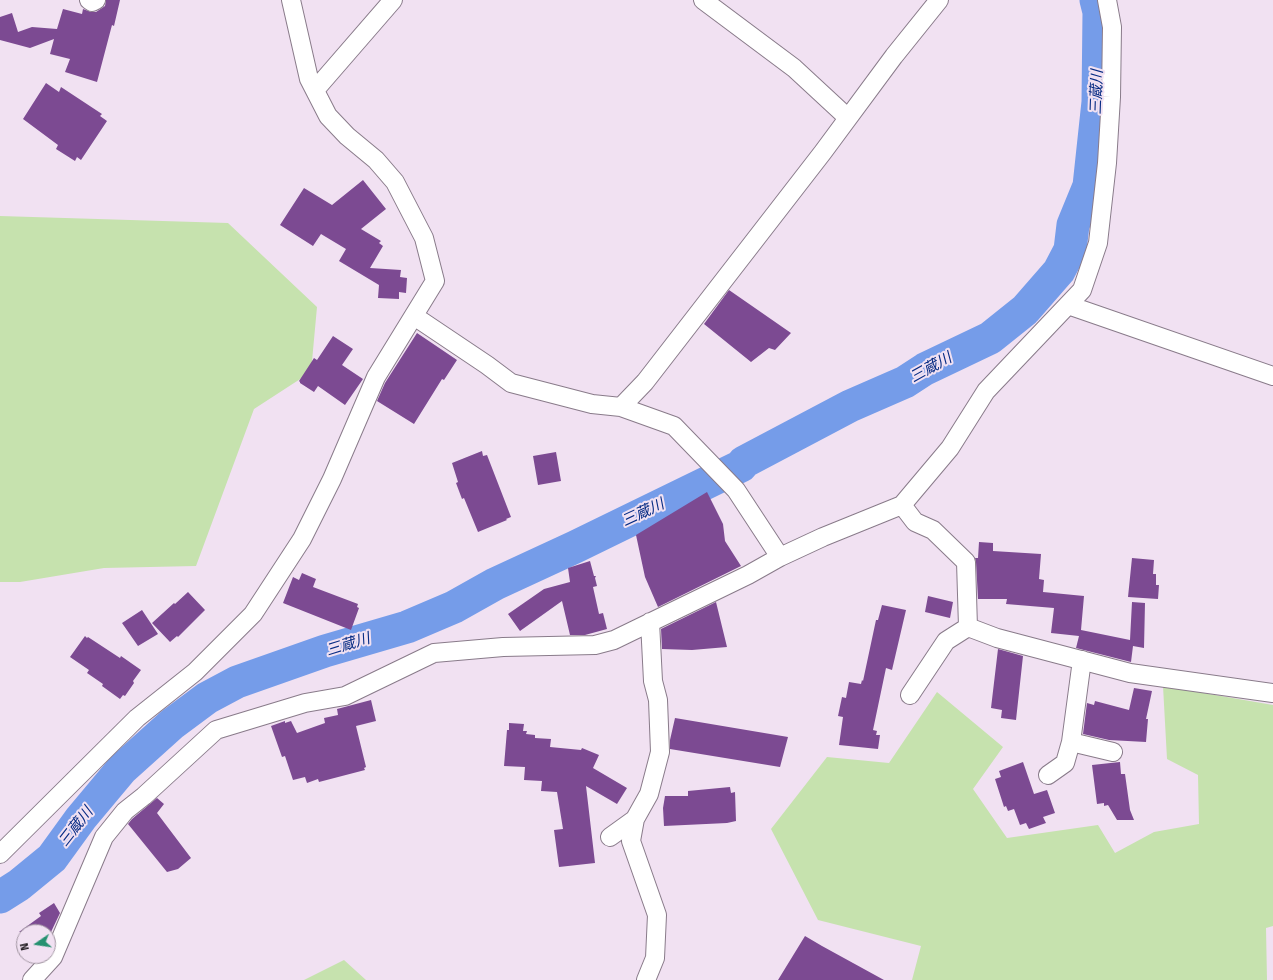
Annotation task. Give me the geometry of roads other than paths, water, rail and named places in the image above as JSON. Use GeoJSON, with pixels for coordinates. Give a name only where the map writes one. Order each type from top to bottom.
{"type":"FeatureCollection","features":[{"type":"Feature","properties":{"kind":"street"},"geometry":{"type":"LineString","coordinates":[[89,0],[92,2],[96,0]]}},
{"type":"Feature","properties":{"kind":"street"},"geometry":{"type":"LineString","coordinates":[[0,854],[136,718],[195,672],[253,614],[302,540],[332,479],[376,377],[435,281],[424,238],[395,182],[376,160],[347,136],[328,116],[309,79],[291,0]]}},
{"type":"Feature","properties":{"kind":"street"},"geometry":{"type":"LineString","coordinates":[[315,90],[393,0]]}},
{"type":"Feature","properties":{"kind":"street"},"geometry":{"type":"LineString","coordinates":[[703,0],[794,68],[848,118]]}},
{"type":"Feature","properties":{"kind":"street"},"geometry":{"type":"LineString","coordinates":[[621,407],[650,376],[823,152],[894,56],[939,0]]}},
{"type":"Feature","properties":{"kind":"street"},"geometry":{"type":"LineString","coordinates":[[32,980],[53,957],[104,837],[125,811],[144,796],[216,730],[305,703],[345,696],[434,653],[503,648],[595,645],[614,640],[780,557],[823,537],[902,505],[950,448],[986,391],[1082,290],[1098,243],[1107,163],[1111,97],[1112,27],[1108,0]]}},
{"type":"Feature","properties":{"kind":"street"},"geometry":{"type":"LineString","coordinates":[[1068,305],[1273,376]]}},
{"type":"Feature","properties":{"kind":"street"},"geometry":{"type":"LineString","coordinates":[[414,316],[511,383],[592,404],[621,407],[674,426],[736,490],[780,557]]}},
{"type":"Feature","properties":{"kind":"street"},"geometry":{"type":"LineString","coordinates":[[902,505],[915,522],[933,530],[966,562],[968,627]]}},
{"type":"Feature","properties":{"kind":"street"},"geometry":{"type":"LineString","coordinates":[[646,980],[655,958],[656,915],[631,841],[635,819],[649,794],[660,752],[658,700],[653,681],[650,622]]}},
{"type":"Feature","properties":{"kind":"street"},"geometry":{"type":"LineString","coordinates":[[968,627],[997,638],[1130,673],[1273,693]]}},
{"type":"Feature","properties":{"kind":"street"},"geometry":{"type":"LineString","coordinates":[[910,695],[946,641],[968,627]]}},
{"type":"Feature","properties":{"kind":"street"},"geometry":{"type":"LineString","coordinates":[[1048,775],[1065,763],[1071,742],[1082,660]]}},
{"type":"Feature","properties":{"kind":"street"},"geometry":{"type":"LineString","coordinates":[[1071,742],[1113,752]]}},
{"type":"Feature","properties":{"kind":"street"},"geometry":{"type":"LineString","coordinates":[[610,837],[635,819]]}},
{"type":"Feature","properties":{"kind":"waterway","name":"三蔵川"},"geometry":{"type":"LineString","coordinates":[[0,897],[19,885],[52,858],[81,818],[122,769],[172,724],[207,698],[237,682],[325,651],[407,627],[454,607],[495,584],[575,547],[741,466],[744,462],[850,406],[905,382],[925,369],[990,338],[1025,310],[1059,271],[1070,250],[1073,225],[1089,186],[1098,102],[1099,12],[1096,0]]}}]}
